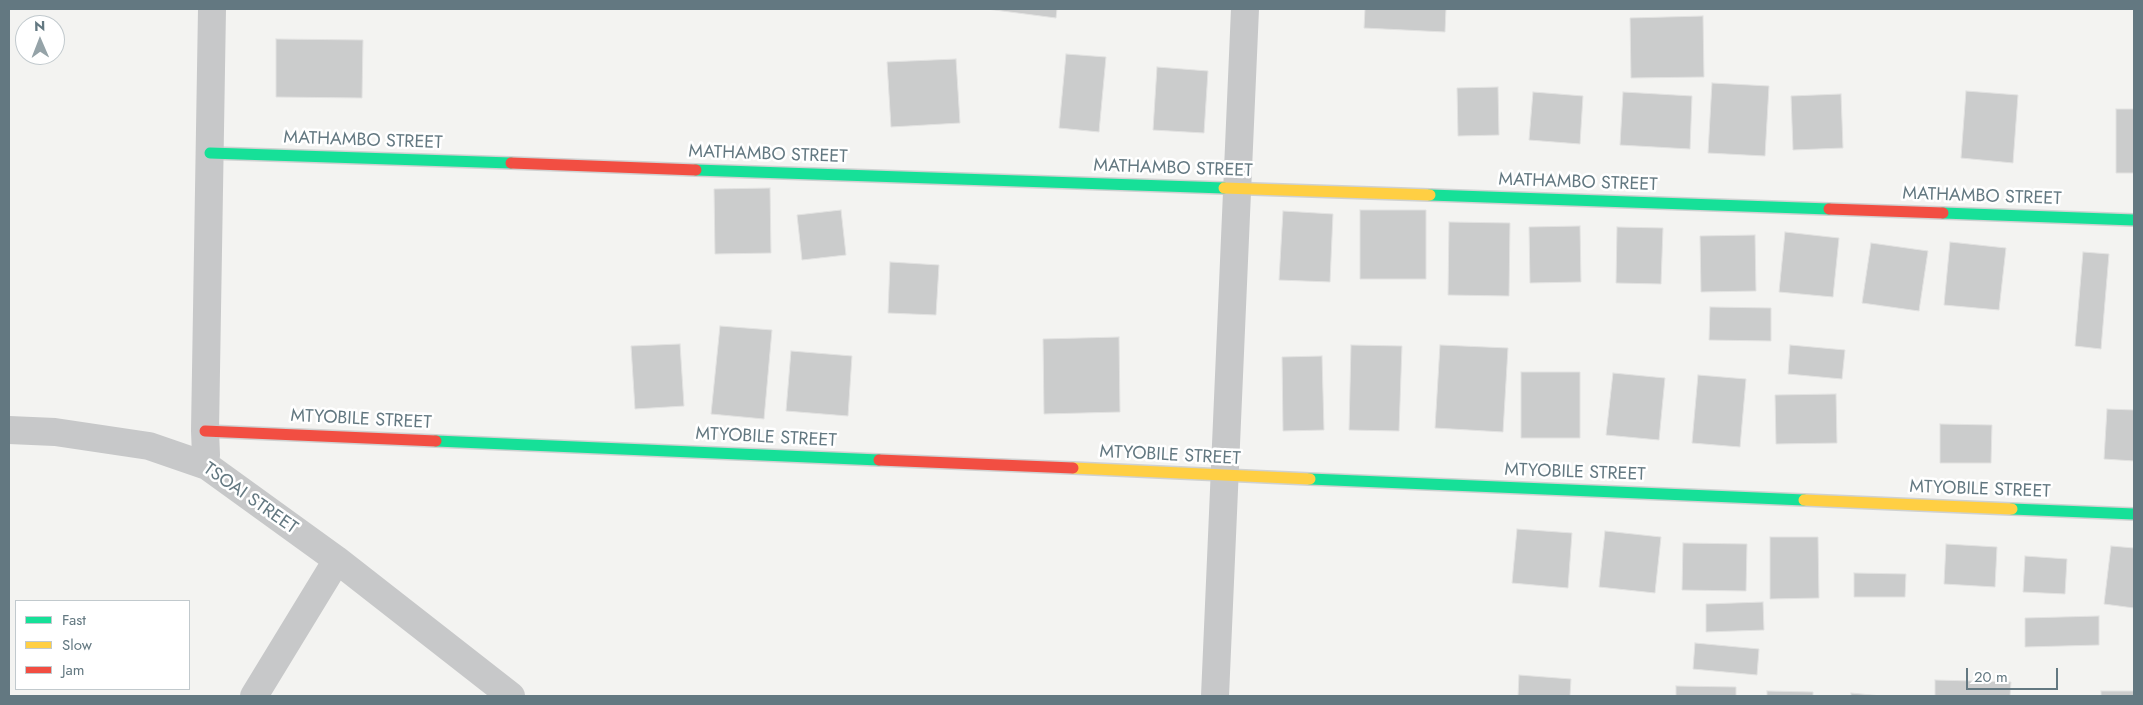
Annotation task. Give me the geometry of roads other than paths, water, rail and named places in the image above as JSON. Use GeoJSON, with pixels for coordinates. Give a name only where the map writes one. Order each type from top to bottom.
{"type":"FeatureCollection","features":[{"type":"Feature","properties":{"kind":"street"},"geometry":{"type":"LineString","coordinates":[[207,466],[205,431],[212,9]]}},
{"type":"Feature","properties":{"kind":"street"},"geometry":{"type":"LineString","coordinates":[[1215,696],[1245,9]]}},
{"type":"Feature","properties":{"kind":"street","name":"MATHAMBO STREET"},"geometry":{"type":"LineString","coordinates":[[210,153],[2134,220]]}},
{"type":"Feature","properties":{"kind":"street","name":"TSOAI STREET"},"geometry":{"type":"LineString","coordinates":[[9,430],[55,432],[149,446],[207,466],[337,560],[512,696]]}},
{"type":"Feature","properties":{"kind":"street","name":"MTYOBILE STREET"},"geometry":{"type":"LineString","coordinates":[[205,431],[2134,514]]}},
{"type":"Feature","properties":{"kind":"street"},"geometry":{"type":"LineString","coordinates":[[254,696],[337,560]]}}]}
